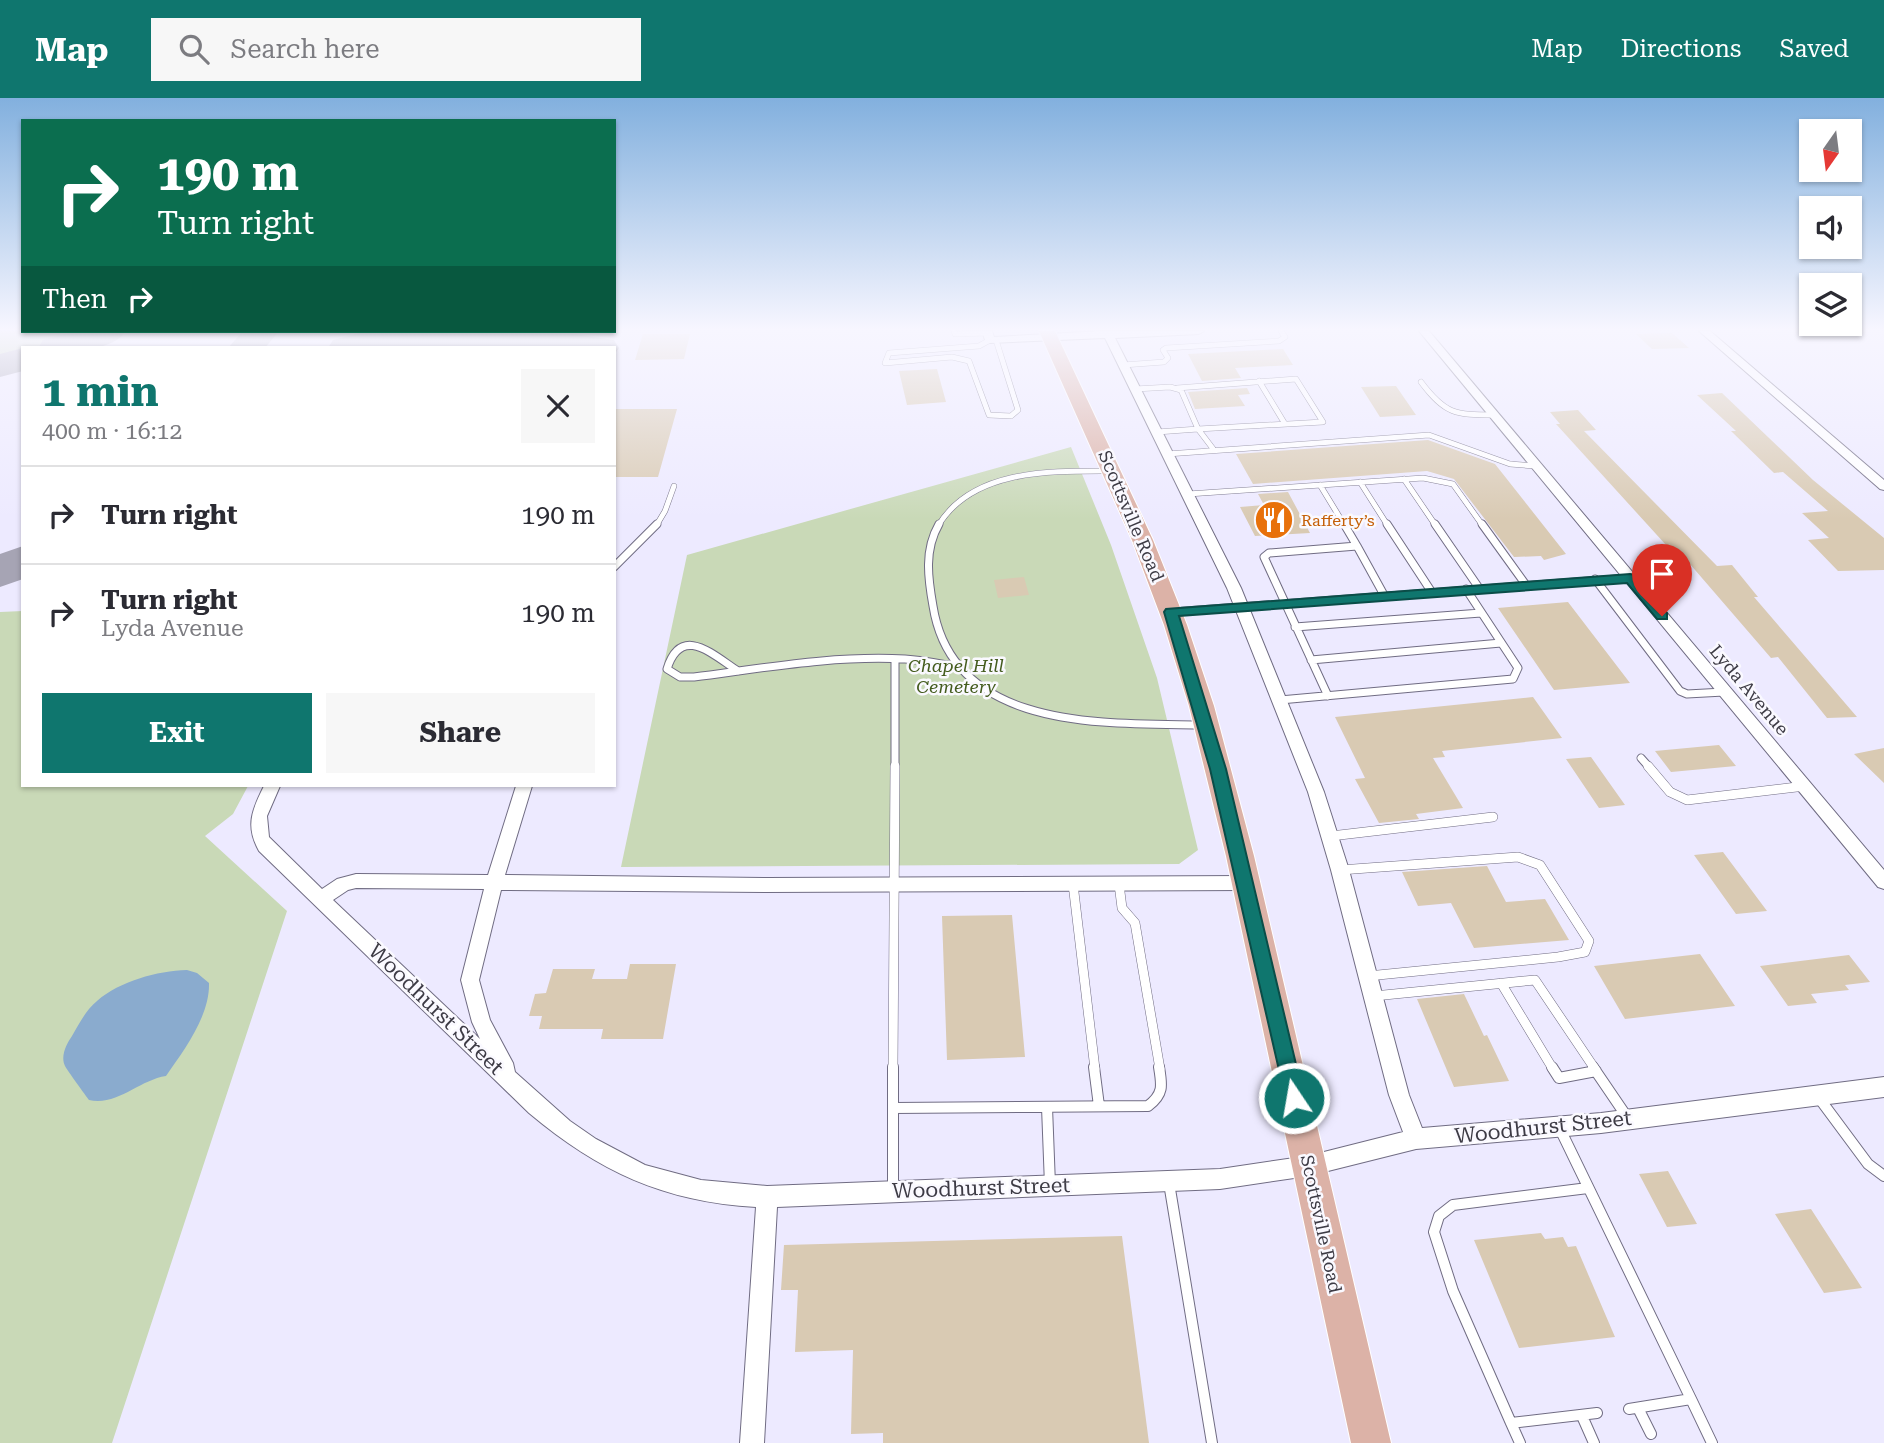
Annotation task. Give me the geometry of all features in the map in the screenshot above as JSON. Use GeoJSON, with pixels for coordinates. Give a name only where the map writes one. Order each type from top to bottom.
{"type":"FeatureCollection","features":[{"type":"Feature","properties":{"kind":"main road","name":"Scottsville Road"},"geometry":{"type":"LineString","coordinates":[[1077,394],[1114,471],[1171,612],[1207,725],[1371,1443]]}},
{"type":"Feature","properties":{"kind":"street"},"geometry":{"type":"LineString","coordinates":[[1137,394],[1241,606],[1331,836],[1399,1096],[1416,1139]]}},
{"type":"Feature","properties":{"kind":"street","name":"Lyda Avenue"},"geometry":{"type":"LineString","coordinates":[[1476,394],[1884,882]]}},
{"type":"Feature","properties":{"kind":"street"},"geometry":{"type":"LineString","coordinates":[[1777,394],[1884,486]]}},
{"type":"Feature","properties":{"kind":"street","name":"Woodhurst Street"},"geometry":{"type":"LineString","coordinates":[[272,787],[258,817],[261,840],[320,900],[512,1082],[584,1146],[639,1175],[701,1193],[768,1197],[1220,1179],[1308,1166],[1416,1139],[1559,1127],[1884,1087]]}},
{"type":"Feature","properties":{"kind":"street"},"geometry":{"type":"LineString","coordinates":[[512,1082],[481,1022],[470,980],[494,883],[524,787]]}},
{"type":"Feature","properties":{"kind":"street"},"geometry":{"type":"LineString","coordinates":[[320,900],[343,884],[356,881],[895,885],[1245,883]]}},
{"type":"Feature","properties":{"kind":"street"},"geometry":{"type":"LineString","coordinates":[[752,1443],[768,1197]]}},
{"type":"Feature","properties":{"kind":"lane"},"geometry":{"type":"LineString","coordinates":[[981,394],[989,415],[1011,416],[1018,410],[1012,394]]}},
{"type":"Feature","properties":{"kind":"lane"},"geometry":{"type":"LineString","coordinates":[[1183,394],[1198,429],[1214,450]]}},
{"type":"Feature","properties":{"kind":"lane"},"geometry":{"type":"LineString","coordinates":[[1267,394],[1285,424]]}},
{"type":"Feature","properties":{"kind":"lane"},"geometry":{"type":"LineString","coordinates":[[1157,432],[1324,422],[1306,394]]}},
{"type":"Feature","properties":{"kind":"lane"},"geometry":{"type":"LineString","coordinates":[[1430,394],[1448,413],[1494,415]]}},
{"type":"Feature","properties":{"kind":"lane"},"geometry":{"type":"LineString","coordinates":[[1167,454],[1429,435],[1510,464],[1535,466]]}},
{"type":"Feature","properties":{"kind":"lane"},"geometry":{"type":"LineString","coordinates":[[1114,471],[1047,471],[1004,478],[966,496],[939,520],[928,550],[927,581],[937,625],[959,667],[989,692],[1017,706],[1048,716],[1098,723],[1207,725]]}},
{"type":"Feature","properties":{"kind":"lane"},"geometry":{"type":"LineString","coordinates":[[1188,494],[1405,479],[1441,479],[1453,484],[1526,585]]}},
{"type":"Feature","properties":{"kind":"lane"},"geometry":{"type":"LineString","coordinates":[[1405,479],[1479,588]]}},
{"type":"Feature","properties":{"kind":"lane"},"geometry":{"type":"LineString","coordinates":[[1360,482],[1431,592]]}},
{"type":"Feature","properties":{"kind":"lane"},"geometry":{"type":"LineString","coordinates":[[1320,485],[1384,595]]}},
{"type":"Feature","properties":{"kind":"lane"},"geometry":{"type":"LineString","coordinates":[[616,565],[664,517],[674,486]]}},
{"type":"Feature","properties":{"kind":"lane"},"geometry":{"type":"LineString","coordinates":[[1328,696],[1264,557],[1269,553],[1357,546]]}},
{"type":"Feature","properties":{"kind":"lane"},"geometry":{"type":"LineString","coordinates":[[1171,612],[1630,578]]}},
{"type":"Feature","properties":{"kind":"lane"},"geometry":{"type":"LineString","coordinates":[[1595,579],[1680,691],[1687,694],[1724,692]]}},
{"type":"Feature","properties":{"kind":"lane"},"geometry":{"type":"LineString","coordinates":[[1280,700],[1513,679],[1518,668],[1466,589]]}},
{"type":"Feature","properties":{"kind":"lane"},"geometry":{"type":"LineString","coordinates":[[1295,627],[1481,612]]}},
{"type":"Feature","properties":{"kind":"lane"},"geometry":{"type":"LineString","coordinates":[[1311,660],[1501,643]]}},
{"type":"Feature","properties":{"kind":"lane"},"geometry":{"type":"LineString","coordinates":[[738,671],[695,646],[683,644],[670,653],[667,669],[680,677],[738,671],[816,662],[895,659],[959,667]]}},
{"type":"Feature","properties":{"kind":"lane"},"geometry":{"type":"LineString","coordinates":[[893,1192],[895,659]]}},
{"type":"Feature","properties":{"kind":"lane"},"geometry":{"type":"LineString","coordinates":[[1641,758],[1670,792],[1687,800],[1805,786]]}},
{"type":"Feature","properties":{"kind":"lane"},"geometry":{"type":"LineString","coordinates":[[1331,836],[1493,817]]}},
{"type":"Feature","properties":{"kind":"lane"},"geometry":{"type":"LineString","coordinates":[[1340,870],[1518,857],[1540,866],[1589,941],[1585,952],[1570,955],[1518,963],[1368,976]]}},
{"type":"Feature","properties":{"kind":"lane"},"geometry":{"type":"LineString","coordinates":[[1073,884],[1099,1106]]}},
{"type":"Feature","properties":{"kind":"lane"},"geometry":{"type":"LineString","coordinates":[[894,1108],[1147,1106],[1158,1099],[1163,1090],[1135,923],[1122,908],[1119,884]]}},
{"type":"Feature","properties":{"kind":"lane"},"geometry":{"type":"LineString","coordinates":[[1374,996],[1535,980],[1628,1119]]}},
{"type":"Feature","properties":{"kind":"lane"},"geometry":{"type":"LineString","coordinates":[[1501,983],[1559,1078],[1596,1071]]}},
{"type":"Feature","properties":{"kind":"lane"},"geometry":{"type":"LineString","coordinates":[[1817,1096],[1868,1164],[1884,1175]]}},
{"type":"Feature","properties":{"kind":"lane"},"geometry":{"type":"LineString","coordinates":[[1047,1107],[1050,1185]]}},
{"type":"Feature","properties":{"kind":"lane"},"geometry":{"type":"LineString","coordinates":[[1559,1127],[1712,1443]]}},
{"type":"Feature","properties":{"kind":"lane"},"geometry":{"type":"LineString","coordinates":[[1168,1180],[1212,1443]]}},
{"type":"Feature","properties":{"kind":"lane"},"geometry":{"type":"LineString","coordinates":[[1521,1443],[1453,1291],[1434,1232],[1439,1216],[1453,1205],[1588,1188]]}},
{"type":"Feature","properties":{"kind":"lane"},"geometry":{"type":"LineString","coordinates":[[1651,1434],[1634,1408],[1690,1399]]}},
{"type":"Feature","properties":{"kind":"lane"},"geometry":{"type":"LineString","coordinates":[[1511,1423],[1597,1413]]}},
{"type":"Feature","properties":{"kind":"lane"},"geometry":{"type":"LineString","coordinates":[[1582,1416],[1594,1443]]}},
{"type":"Feature","properties":{"kind":"green space","name":"Chapel Hill Cemetery"},"geometry":{"type":"Polygon","coordinates":[[[1071,447],[1111,545],[1157,678],[1198,850],[1179,864],[621,867],[687,555],[1071,447]]]}},
{"type":"Feature","properties":{"kind":"green space"},"geometry":{"type":"Polygon","coordinates":[[[21,611],[21,787],[247,787],[233,814],[205,836],[287,911],[112,1443],[0,1443],[0,612],[21,611]]]}},
{"type":"Feature","properties":{"kind":"water"},"geometry":{"type":"Polygon","coordinates":[[[187,970],[197,973],[209,983],[208,995],[195,1032],[166,1076],[119,1096],[100,1101],[89,1100],[66,1068],[63,1058],[68,1042],[86,1013],[106,994],[128,983],[164,972],[187,970]]]}},
{"type":"Feature","properties":{"kind":"building"},"geometry":{"type":"Polygon","coordinates":[[[904,394],[944,394],[946,402],[907,405],[904,394]]]}},
{"type":"Feature","properties":{"kind":"building"},"geometry":{"type":"Polygon","coordinates":[[[1189,394],[1250,394],[1238,395],[1245,406],[1195,409],[1189,394]]]}},
{"type":"Feature","properties":{"kind":"building"},"geometry":{"type":"Polygon","coordinates":[[[1365,394],[1401,394],[1416,415],[1380,417],[1365,394]]]}},
{"type":"Feature","properties":{"kind":"building"},"geometry":{"type":"Polygon","coordinates":[[[1723,394],[1813,480],[1884,538],[1884,570],[1838,571],[1808,540],[1829,538],[1802,513],[1828,511],[1783,472],[1774,473],[1731,431],[1736,431],[1697,395],[1723,394]]]}},
{"type":"Feature","properties":{"kind":"building"},"geometry":{"type":"Polygon","coordinates":[[[616,409],[677,409],[658,477],[616,477],[616,409]]]}},
{"type":"Feature","properties":{"kind":"building"},"geometry":{"type":"Polygon","coordinates":[[[1578,410],[1596,430],[1584,431],[1717,566],[1732,565],[1758,597],[1754,597],[1857,717],[1827,718],[1778,657],[1771,658],[1683,556],[1676,556],[1556,424],[1560,424],[1550,412],[1578,410]]]}},
{"type":"Feature","properties":{"kind":"building"},"geometry":{"type":"Polygon","coordinates":[[[1428,440],[1495,464],[1566,554],[1544,560],[1541,556],[1514,557],[1454,479],[1427,471],[1253,484],[1236,454],[1428,440]]]}},
{"type":"Feature","properties":{"kind":"building"},"geometry":{"type":"Polygon","coordinates":[[[1288,492],[1310,533],[1255,536],[1240,507],[1264,505],[1258,494],[1288,492]]]}},
{"type":"Feature","properties":{"kind":"building"},"geometry":{"type":"Polygon","coordinates":[[[1024,577],[1029,595],[998,598],[994,580],[1024,577]]]}},
{"type":"Feature","properties":{"kind":"building"},"geometry":{"type":"Polygon","coordinates":[[[1568,602],[1630,683],[1554,690],[1498,608],[1568,602]]]}},
{"type":"Feature","properties":{"kind":"building"},"geometry":{"type":"Polygon","coordinates":[[[1533,697],[1562,738],[1442,751],[1445,757],[1433,758],[1463,808],[1416,814],[1419,819],[1379,823],[1355,779],[1365,778],[1335,717],[1533,697]]]}},
{"type":"Feature","properties":{"kind":"building"},"geometry":{"type":"Polygon","coordinates":[[[1719,745],[1736,766],[1671,772],[1655,751],[1719,745]]]}},
{"type":"Feature","properties":{"kind":"building"},"geometry":{"type":"Polygon","coordinates":[[[1884,748],[1884,783],[1854,754],[1884,748]]]}},
{"type":"Feature","properties":{"kind":"building"},"geometry":{"type":"Polygon","coordinates":[[[1591,757],[1625,805],[1599,808],[1566,759],[1591,757]]]}},
{"type":"Feature","properties":{"kind":"building"},"geometry":{"type":"Polygon","coordinates":[[[1723,852],[1767,911],[1736,914],[1694,855],[1723,852]]]}},
{"type":"Feature","properties":{"kind":"building"},"geometry":{"type":"Polygon","coordinates":[[[1487,866],[1506,902],[1545,899],[1569,940],[1474,948],[1451,903],[1418,906],[1402,872],[1487,866]]]}},
{"type":"Feature","properties":{"kind":"building"},"geometry":{"type":"Polygon","coordinates":[[[1012,915],[1025,1057],[947,1060],[942,916],[1012,915]]]}},
{"type":"Feature","properties":{"kind":"building"},"geometry":{"type":"Polygon","coordinates":[[[1700,954],[1735,1006],[1625,1019],[1594,966],[1700,954]]]}},
{"type":"Feature","properties":{"kind":"building"},"geometry":{"type":"Polygon","coordinates":[[[1849,955],[1870,982],[1845,985],[1849,990],[1811,994],[1817,1003],[1788,1006],[1760,966],[1849,955]]]}},
{"type":"Feature","properties":{"kind":"building"},"geometry":{"type":"Polygon","coordinates":[[[630,964],[676,964],[663,1039],[601,1039],[603,1029],[539,1029],[542,1016],[529,1016],[535,994],[546,993],[553,969],[595,969],[592,979],[627,979],[630,964]]]}},
{"type":"Feature","properties":{"kind":"building"},"geometry":{"type":"Polygon","coordinates":[[[1464,994],[1509,1081],[1454,1087],[1417,999],[1464,994]]]}},
{"type":"Feature","properties":{"kind":"building"},"geometry":{"type":"Polygon","coordinates":[[[1668,1171],[1697,1224],[1667,1227],[1639,1174],[1668,1171]]]}},
{"type":"Feature","properties":{"kind":"building"},"geometry":{"type":"Polygon","coordinates":[[[1811,1209],[1862,1288],[1824,1293],[1775,1214],[1811,1209]]]}},
{"type":"Feature","properties":{"kind":"building"},"geometry":{"type":"Polygon","coordinates":[[[1541,1233],[1545,1239],[1563,1237],[1568,1247],[1576,1246],[1615,1337],[1519,1348],[1474,1240],[1541,1233]]]}},
{"type":"Feature","properties":{"kind":"building"},"geometry":{"type":"Polygon","coordinates":[[[1122,1236],[1149,1443],[883,1443],[883,1433],[851,1434],[853,1350],[795,1352],[798,1290],[781,1290],[784,1245],[1122,1236]]]}},
{"type":"Feature","properties":{"kind":"taxiway"},"geometry":{"type":"LineString","coordinates":[[0,572],[21,561]]}},
{"type":"Feature","properties":{"kind":"place","name":"Rafferty’s"},"geometry":{"type":"Point","coordinates":[1274,520]}},
{"type":"Feature","properties":{"kind":"route"},"geometry":{"type":"LineString","coordinates":[[1294,1098],[1207,725],[1171,612],[1630,578],[1662,616]]}}]}
